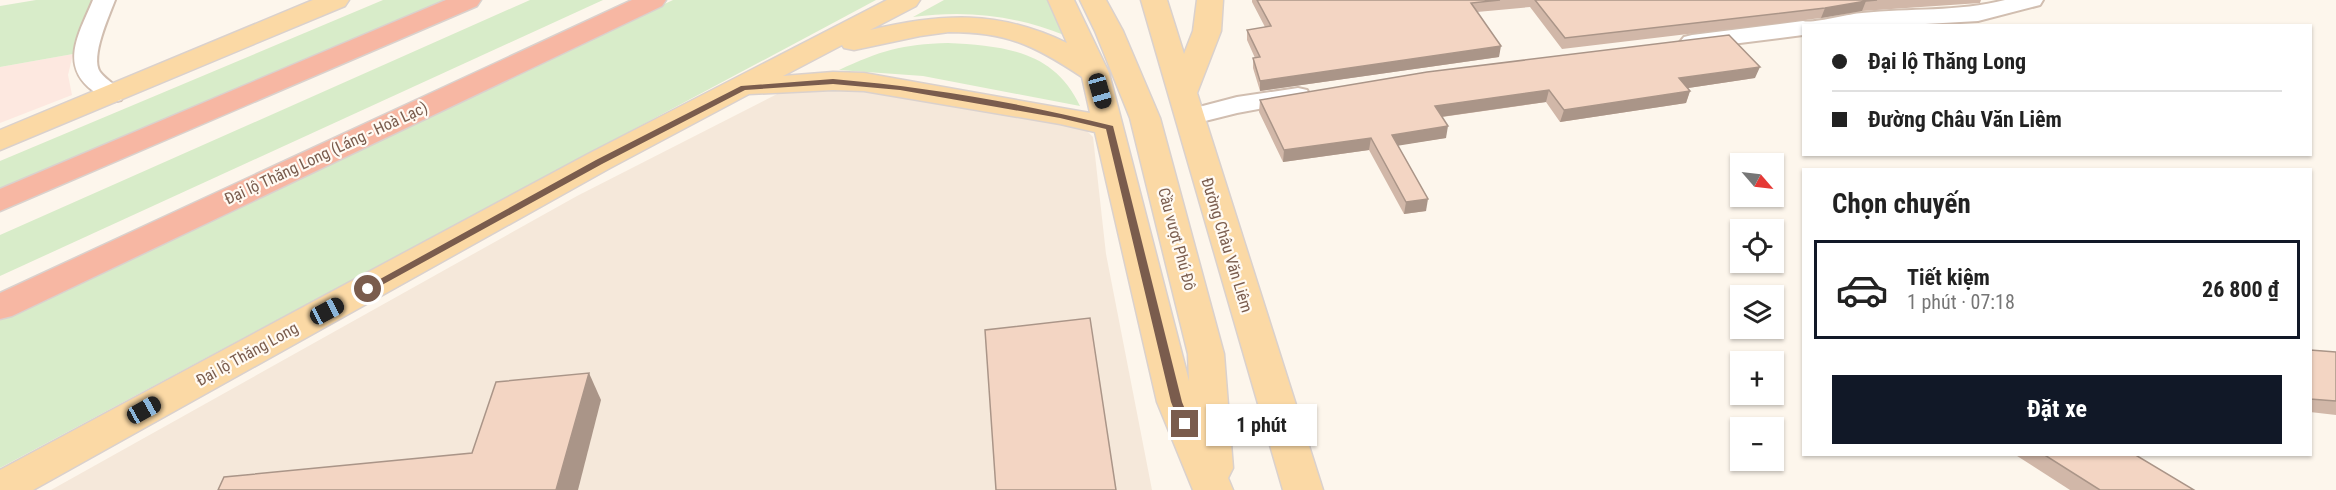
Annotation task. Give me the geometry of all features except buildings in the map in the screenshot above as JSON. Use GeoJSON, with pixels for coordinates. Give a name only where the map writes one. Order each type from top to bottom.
{"type":"FeatureCollection","features":[{"type":"Feature","properties":{"kind":"highway"},"geometry":{"type":"LineString","coordinates":[[0,201],[468,0]]}},
{"type":"Feature","properties":{"kind":"highway","name":"Đại lộ Thăng Long (Láng - Hoà Lạc)"},"geometry":{"type":"LineString","coordinates":[[0,307],[653,0]]}},
{"type":"Feature","properties":{"kind":"main road"},"geometry":{"type":"LineString","coordinates":[[0,141],[336,0]]}},
{"type":"Feature","properties":{"kind":"main road","name":"Đại lộ Thăng Long"},"geometry":{"type":"LineString","coordinates":[[0,489],[599,162],[907,0]]}},
{"type":"Feature","properties":{"kind":"main road"},"geometry":{"type":"LineString","coordinates":[[1061,0],[1095,73],[1176,402],[1213,490]]}},
{"type":"Feature","properties":{"kind":"main road","name":"Cầu vượt Phú Đô"},"geometry":{"type":"LineString","coordinates":[[1093,0],[1109,30],[1145,118],[1206,354],[1213,490]]}},
{"type":"Feature","properties":{"kind":"main road","name":"Đường Châu Văn Liêm"},"geometry":{"type":"LineString","coordinates":[[1154,0],[1303,490]]}},
{"type":"Feature","properties":{"kind":"main road"},"geometry":{"type":"LineString","coordinates":[[1186,105],[1207,31],[1210,0]]}},
{"type":"Feature","properties":{"kind":"main road"},"geometry":{"type":"LineString","coordinates":[[803,55],[934,24],[997,26],[1035,36],[1066,52],[1095,73]]}},
{"type":"Feature","properties":{"kind":"main road"},"geometry":{"type":"LineString","coordinates":[[744,87],[833,81],[864,82],[1060,115],[1110,128]]}},
{"type":"Feature","properties":{"kind":"street"},"geometry":{"type":"LineString","coordinates":[[104,0],[87,51],[86,68],[89,74],[112,95]]}},
{"type":"Feature","properties":{"kind":"street"},"geometry":{"type":"LineString","coordinates":[[1833,24],[1862,20],[1978,14],[2032,0]]}},
{"type":"Feature","properties":{"kind":"street"},"geometry":{"type":"LineString","coordinates":[[1665,45],[1802,28]]}},
{"type":"Feature","properties":{"kind":"street"},"geometry":{"type":"LineString","coordinates":[[1186,105],[1237,105],[1323,91]]}},
{"type":"Feature","properties":{"kind":"shaded area"},"geometry":{"type":"Polygon","coordinates":[[[73,54],[68,75],[72,95],[0,123],[0,67],[73,54]]]}},
{"type":"Feature","properties":{"kind":"shaded area"},"geometry":{"type":"Polygon","coordinates":[[[857,88],[1075,125],[1085,129],[1093,137],[1106,254],[1152,490],[51,490],[577,196],[783,91],[857,88]]]}},
{"type":"Feature","properties":{"kind":"green space"},"geometry":{"type":"Polygon","coordinates":[[[36,0],[94,0],[73,54],[0,67],[0,6],[36,0]]]}},
{"type":"Feature","properties":{"kind":"green space"},"geometry":{"type":"Polygon","coordinates":[[[383,0],[451,0],[0,191],[0,161],[383,0]]]}},
{"type":"Feature","properties":{"kind":"green space"},"geometry":{"type":"Polygon","coordinates":[[[530,0],[603,0],[0,276],[0,235],[530,0]]]}},
{"type":"Feature","properties":{"kind":"green space"},"geometry":{"type":"Polygon","coordinates":[[[673,0],[876,0],[0,468],[0,316],[673,0]]]}},
{"type":"Feature","properties":{"kind":"green space"},"geometry":{"type":"Polygon","coordinates":[[[944,0],[1049,0],[1064,35],[1027,23],[990,16],[952,14],[913,17],[944,0]]]}},
{"type":"Feature","properties":{"kind":"green space"},"geometry":{"type":"Polygon","coordinates":[[[948,43],[1007,49],[1041,62],[1069,87],[1080,106],[923,76],[839,70],[892,50],[917,45],[948,43]]]}},
{"type":"Feature","properties":{"kind":"route"},"geometry":{"type":"LineString","coordinates":[[368,289],[599,162],[744,87],[833,81],[900,87],[1060,115],[1110,128],[1176,402],[1185,424]]}}]}
